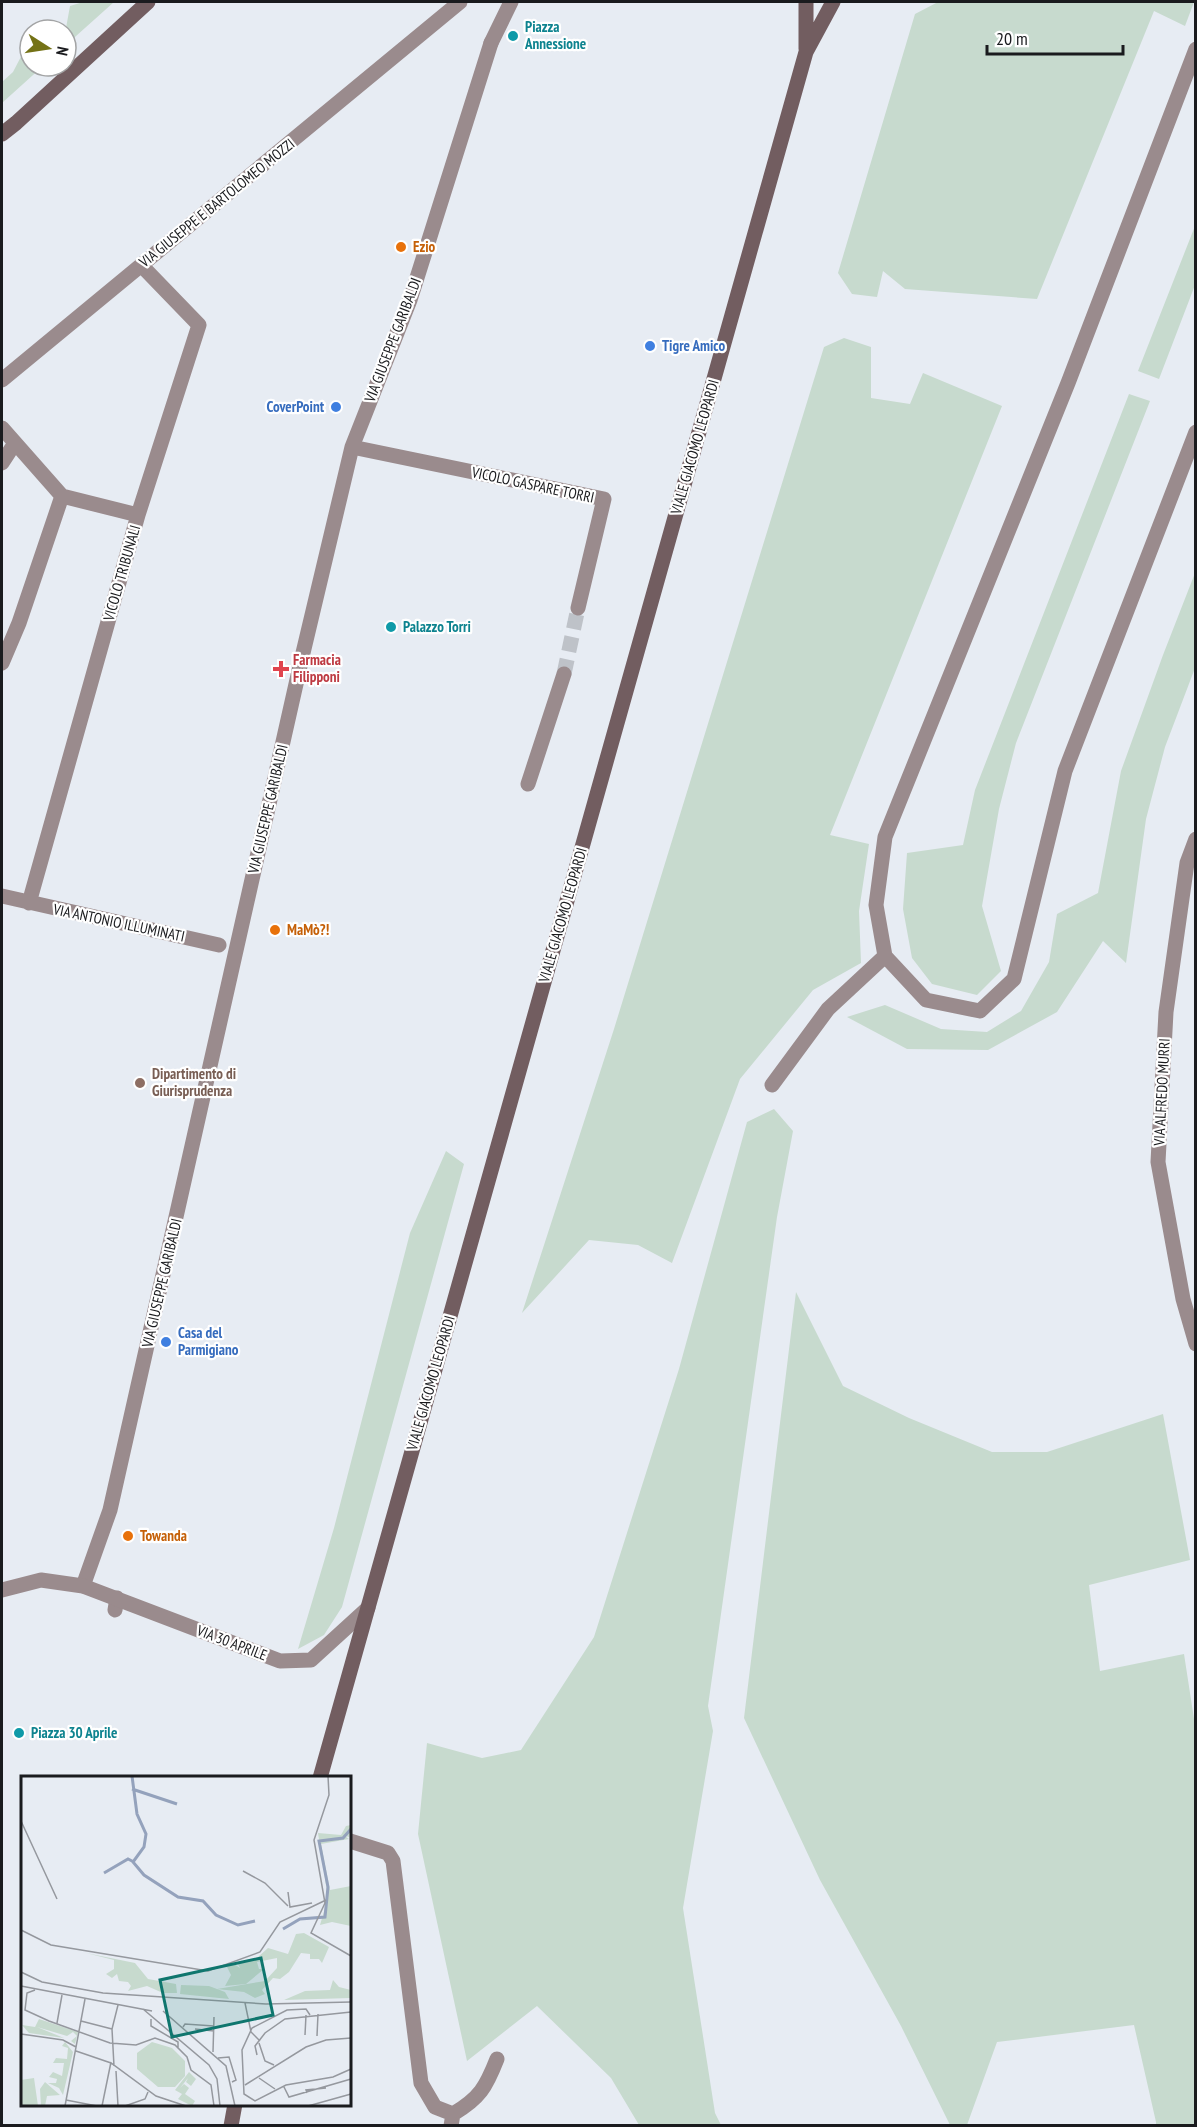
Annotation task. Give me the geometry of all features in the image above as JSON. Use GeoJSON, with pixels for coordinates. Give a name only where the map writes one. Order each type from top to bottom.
{"type":"FeatureCollection","features":[{"type":"Feature","properties":{"kind":"main road"},"geometry":{"type":"LineString","coordinates":[[2,134],[148,2]]}},
{"type":"Feature","properties":{"kind":"main road"},"geometry":{"type":"LineString","coordinates":[[806,2],[806,52]]}},
{"type":"Feature","properties":{"kind":"main road"},"geometry":{"type":"LineString","coordinates":[[806,52],[833,2]]}},
{"type":"Feature","properties":{"kind":"main road","name":"VIALE GIACOMO LEOPARDI"},"geometry":{"type":"LineString","coordinates":[[322,1776],[806,52]]}},
{"type":"Feature","properties":{"kind":"main road"},"geometry":{"type":"LineString","coordinates":[[231,2126],[235,2106]]}},
{"type":"Feature","properties":{"kind":"street","name":"VIA GIUSEPPE E BARTOLOMEO MOZZI"},"geometry":{"type":"LineString","coordinates":[[2,380],[460,2]]}},
{"type":"Feature","properties":{"kind":"street","name":"VIA GIUSEPPE GARIBALDI"},"geometry":{"type":"LineString","coordinates":[[83,1586],[110,1510],[305,642],[352,447],[410,300],[491,43],[511,2]]}},
{"type":"Feature","properties":{"kind":"street"},"geometry":{"type":"LineString","coordinates":[[1196,50],[1068,383],[885,837],[876,904],[885,956],[926,1000],[980,1011],[1014,979],[1065,771],[1196,432]]}},
{"type":"Feature","properties":{"kind":"street","name":"VICOLO TRIBUNALI"},"geometry":{"type":"LineString","coordinates":[[29,903],[138,515],[199,325],[141,266]]}},
{"type":"Feature","properties":{"kind":"street"},"geometry":{"type":"LineString","coordinates":[[2,428],[62,496],[138,515]]}},
{"type":"Feature","properties":{"kind":"street"},"geometry":{"type":"LineString","coordinates":[[2,463],[15,443]]}},
{"type":"Feature","properties":{"kind":"street","name":"VICOLO GASPARE TORRI"},"geometry":{"type":"LineString","coordinates":[[352,447],[604,499],[578,608]]}},
{"type":"Feature","properties":{"kind":"street"},"geometry":{"type":"LineString","coordinates":[[2,663],[19,622],[62,496]]}},
{"type":"Feature","properties":{"kind":"street"},"geometry":{"type":"LineString","coordinates":[[528,784],[564,674]]}},
{"type":"Feature","properties":{"kind":"street","name":"VIA ALFREDO MURRI"},"geometry":{"type":"LineString","coordinates":[[1196,840],[1187,863],[1166,1012],[1158,1162],[1183,1299],[1196,1344]]}},
{"type":"Feature","properties":{"kind":"street","name":"VIA ANTONIO ILLUMINATI"},"geometry":{"type":"LineString","coordinates":[[2,896],[237,949]]}},
{"type":"Feature","properties":{"kind":"street"},"geometry":{"type":"LineString","coordinates":[[772,1085],[828,1009],[885,956]]}},
{"type":"Feature","properties":{"kind":"street","name":"VIA 30 APRILE"},"geometry":{"type":"LineString","coordinates":[[2,1590],[41,1580],[83,1586],[116,1604],[280,1661],[311,1660],[368,1608]]}},
{"type":"Feature","properties":{"kind":"street"},"geometry":{"type":"LineString","coordinates":[[351,1841],[388,1853],[393,1861],[421,2083],[435,2107],[452,2120],[473,2103],[487,2085],[497,2059]]}},
{"type":"Feature","properties":{"kind":"green space"},"geometry":{"type":"Polygon","coordinates":[[[83,2],[114,2],[78,34],[78,18],[68,18],[70,6],[83,2]]]}},
{"type":"Feature","properties":{"kind":"green space"},"geometry":{"type":"Polygon","coordinates":[[[938,2],[1194,2],[1185,26],[1154,11],[1037,299],[905,289],[883,271],[877,297],[852,294],[838,273],[915,14],[938,2]]]}},
{"type":"Feature","properties":{"kind":"green space"},"geometry":{"type":"Polygon","coordinates":[[[18,62],[18,78],[30,78],[2,103],[2,82],[13,72],[18,62]]]}},
{"type":"Feature","properties":{"kind":"green space"},"geometry":{"type":"Polygon","coordinates":[[[1195,226],[1195,285],[1159,379],[1138,371],[1195,226]]]}},
{"type":"Feature","properties":{"kind":"green space"},"geometry":{"type":"Polygon","coordinates":[[[844,338],[871,347],[871,398],[910,404],[923,373],[1002,406],[830,835],[869,844],[859,911],[861,963],[813,990],[740,1079],[672,1263],[638,1245],[589,1240],[522,1313],[614,1029],[824,347],[844,338]]]}},
{"type":"Feature","properties":{"kind":"green space"},"geometry":{"type":"Polygon","coordinates":[[[1129,394],[1150,401],[1016,743],[999,809],[982,906],[1001,971],[977,995],[932,984],[912,958],[903,909],[907,853],[963,845],[975,790],[1129,394]]]}},
{"type":"Feature","properties":{"kind":"green space"},"geometry":{"type":"Polygon","coordinates":[[[1195,573],[1195,668],[1165,747],[1146,819],[1126,963],[1103,941],[1057,1012],[988,1050],[907,1049],[847,1017],[885,1005],[941,1029],[987,1032],[1021,1011],[1049,962],[1057,914],[1098,893],[1121,771],[1195,573]]]}},
{"type":"Feature","properties":{"kind":"green space"},"geometry":{"type":"Polygon","coordinates":[[[774,1109],[793,1131],[777,1217],[708,1706],[713,1731],[683,1908],[715,2113],[721,2125],[639,2125],[611,2078],[537,2006],[467,2061],[418,1834],[427,1743],[482,1758],[521,1750],[594,1637],[679,1369],[747,1122],[774,1109]]]}},
{"type":"Feature","properties":{"kind":"green space"},"geometry":{"type":"Polygon","coordinates":[[[446,1151],[464,1164],[342,1607],[324,1635],[298,1649],[334,1528],[410,1233],[446,1151]]]}},
{"type":"Feature","properties":{"kind":"green space"},"geometry":{"type":"Polygon","coordinates":[[[796,1292],[843,1386],[909,1418],[992,1452],[1047,1452],[1163,1414],[1190,1560],[1089,1585],[1100,1671],[1184,1654],[1196,1732],[1195,2125],[1156,2125],[1134,2025],[997,2042],[967,2125],[950,2125],[901,2026],[820,1880],[744,1718],[796,1292]]]}},
{"type":"Feature","properties":{"kind":"tunnel"},"geometry":{"type":"LineString","coordinates":[[564,674],[578,608]]}},
{"type":"Feature","properties":{"kind":"place","name":"Piazza Annessione"},"geometry":{"type":"Point","coordinates":[513,36]}},
{"type":"Feature","properties":{"kind":"place","name":"Ezio"},"geometry":{"type":"Point","coordinates":[401,247]}},
{"type":"Feature","properties":{"kind":"place","name":"Tigre Amico"},"geometry":{"type":"Point","coordinates":[650,346]}},
{"type":"Feature","properties":{"kind":"place","name":"CoverPoint"},"geometry":{"type":"Point","coordinates":[336,407]}},
{"type":"Feature","properties":{"kind":"place","name":"Palazzo Torri"},"geometry":{"type":"Point","coordinates":[391,627]}},
{"type":"Feature","properties":{"kind":"place","name":"Farmacia Filipponi"},"geometry":{"type":"Point","coordinates":[281,669]}},
{"type":"Feature","properties":{"kind":"place","name":"MaMò?!"},"geometry":{"type":"Point","coordinates":[275,930]}},
{"type":"Feature","properties":{"kind":"place","name":"Dipartimento di Giurisprudenza"},"geometry":{"type":"Point","coordinates":[140,1083]}},
{"type":"Feature","properties":{"kind":"place","name":"Casa del Parmigiano"},"geometry":{"type":"Point","coordinates":[166,1342]}},
{"type":"Feature","properties":{"kind":"place","name":"Towanda"},"geometry":{"type":"Point","coordinates":[128,1536]}},
{"type":"Feature","properties":{"kind":"place","name":"Piazza 30 Aprile"},"geometry":{"type":"Point","coordinates":[19,1733]}}]}
